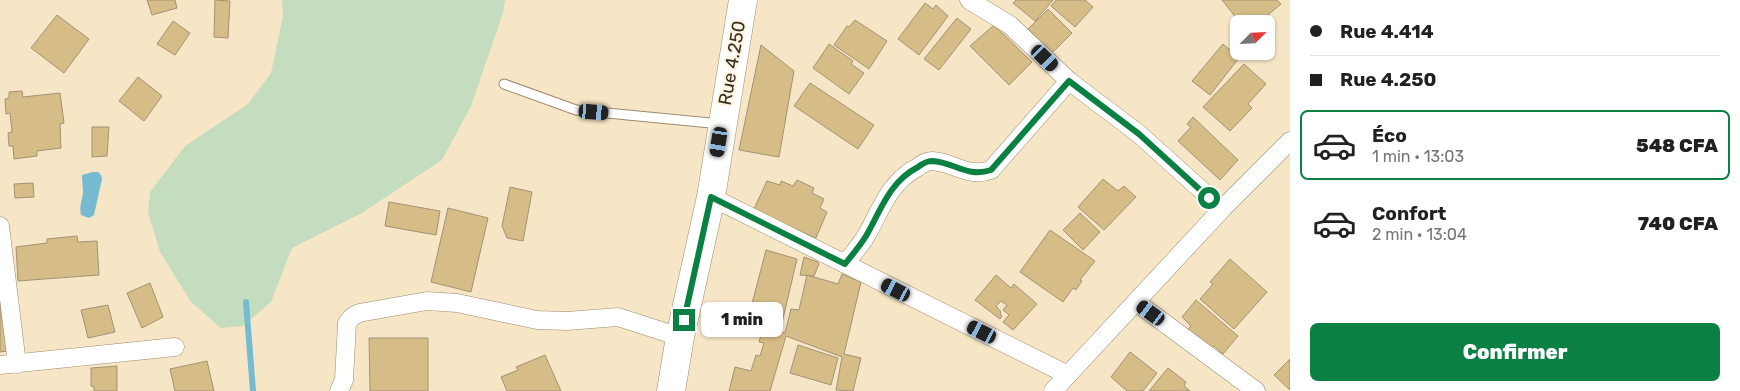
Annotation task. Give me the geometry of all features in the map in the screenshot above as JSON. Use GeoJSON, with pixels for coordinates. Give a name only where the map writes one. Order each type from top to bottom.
{"type":"FeatureCollection","features":[{"type":"Feature","properties":{"kind":"main road","name":"Rue 4.250"},"geometry":{"type":"LineString","coordinates":[[671,391],[680,337],[711,197],[743,0]]}},
{"type":"Feature","properties":{"kind":"street"},"geometry":{"type":"LineString","coordinates":[[969,0],[1010,25],[1069,81],[1139,134],[1223,208]]}},
{"type":"Feature","properties":{"kind":"street"},"geometry":{"type":"LineString","coordinates":[[845,264],[865,237],[880,206],[893,187],[910,171],[928,161],[967,172],[991,170],[1069,81]]}},
{"type":"Feature","properties":{"kind":"street"},"geometry":{"type":"LineString","coordinates":[[1053,391],[1223,208],[1290,141]]}},
{"type":"Feature","properties":{"kind":"street"},"geometry":{"type":"LineString","coordinates":[[711,197],[1068,375]]}},
{"type":"Feature","properties":{"kind":"street"},"geometry":{"type":"LineString","coordinates":[[0,226],[8,364],[175,347]]}},
{"type":"Feature","properties":{"kind":"street"},"geometry":{"type":"LineString","coordinates":[[339,391],[344,380],[347,323],[352,317],[359,313],[427,301],[457,303],[537,320],[567,321],[618,317],[680,337]]}},
{"type":"Feature","properties":{"kind":"street"},"geometry":{"type":"LineString","coordinates":[[1136,302],[1256,391]]}},
{"type":"Feature","properties":{"kind":"lane"},"geometry":{"type":"LineString","coordinates":[[504,84],[576,110],[722,124]]}},
{"type":"Feature","properties":{"kind":"green space"},"geometry":{"type":"Polygon","coordinates":[[[282,0],[505,0],[503,13],[471,106],[442,160],[362,213],[292,248],[271,302],[243,326],[221,328],[191,302],[160,252],[148,212],[150,192],[185,146],[248,104],[271,73],[283,16],[282,0]]]}},
{"type":"Feature","properties":{"kind":"water"},"geometry":{"type":"Polygon","coordinates":[[[98,172],[102,179],[94,215],[89,218],[81,215],[80,212],[83,193],[82,175],[98,172]]]}},
{"type":"Feature","properties":{"kind":"building"},"geometry":{"type":"Polygon","coordinates":[[[147,0],[175,0],[177,8],[152,15],[147,0]]]}},
{"type":"Feature","properties":{"kind":"building"},"geometry":{"type":"Polygon","coordinates":[[[215,0],[230,1],[228,38],[214,37],[215,0]]]}},
{"type":"Feature","properties":{"kind":"building"},"geometry":{"type":"Polygon","coordinates":[[[1016,0],[1053,0],[1035,21],[1013,3],[1016,0]]]}},
{"type":"Feature","properties":{"kind":"building"},"geometry":{"type":"Polygon","coordinates":[[[1056,0],[1085,0],[1093,7],[1075,27],[1051,6],[1056,0]]]}},
{"type":"Feature","properties":{"kind":"building"},"geometry":{"type":"Polygon","coordinates":[[[1222,0],[1277,0],[1281,4],[1268,15],[1234,15],[1222,0]]]}},
{"type":"Feature","properties":{"kind":"building"},"geometry":{"type":"Polygon","coordinates":[[[925,3],[933,9],[936,5],[948,16],[919,55],[898,39],[925,3]]]}},
{"type":"Feature","properties":{"kind":"building"},"geometry":{"type":"Polygon","coordinates":[[[1048,9],[1072,33],[1052,53],[1028,29],[1048,9]]]}},
{"type":"Feature","properties":{"kind":"building"},"geometry":{"type":"Polygon","coordinates":[[[57,15],[89,39],[64,73],[31,48],[57,15]]]}},
{"type":"Feature","properties":{"kind":"building"},"geometry":{"type":"Polygon","coordinates":[[[957,18],[971,29],[939,70],[924,59],[957,18]]]}},
{"type":"Feature","properties":{"kind":"building"},"geometry":{"type":"Polygon","coordinates":[[[855,20],[887,41],[869,69],[834,45],[847,26],[849,27],[855,20]]]}},
{"type":"Feature","properties":{"kind":"building"},"geometry":{"type":"Polygon","coordinates":[[[173,21],[190,33],[175,55],[157,44],[173,21]]]}},
{"type":"Feature","properties":{"kind":"building"},"geometry":{"type":"Polygon","coordinates":[[[994,25],[1032,62],[1009,85],[970,46],[994,25]]]}},
{"type":"Feature","properties":{"kind":"building"},"geometry":{"type":"Polygon","coordinates":[[[829,44],[853,61],[851,64],[864,73],[849,94],[813,68],[829,44]]]}},
{"type":"Feature","properties":{"kind":"building"},"geometry":{"type":"Polygon","coordinates":[[[1223,44],[1230,50],[1230,60],[1237,60],[1210,95],[1192,81],[1223,44]]]}},
{"type":"Feature","properties":{"kind":"building"},"geometry":{"type":"Polygon","coordinates":[[[761,45],[794,71],[779,157],[739,150],[761,45]]]}},
{"type":"Feature","properties":{"kind":"building"},"geometry":{"type":"Polygon","coordinates":[[[1244,64],[1266,84],[1248,104],[1252,108],[1230,131],[1203,107],[1244,64]]]}},
{"type":"Feature","properties":{"kind":"building"},"geometry":{"type":"Polygon","coordinates":[[[138,77],[162,96],[144,121],[119,101],[138,77]]]}},
{"type":"Feature","properties":{"kind":"building"},"geometry":{"type":"Polygon","coordinates":[[[810,83],[874,125],[858,149],[794,106],[810,83]]]}},
{"type":"Feature","properties":{"kind":"building"},"geometry":{"type":"Polygon","coordinates":[[[22,91],[23,97],[60,93],[64,123],[60,124],[61,148],[37,151],[37,156],[14,159],[13,146],[9,146],[8,133],[12,132],[10,113],[6,114],[5,99],[9,98],[9,92],[22,91]]]}},
{"type":"Feature","properties":{"kind":"building"},"geometry":{"type":"Polygon","coordinates":[[[1193,117],[1238,160],[1220,180],[1178,141],[1191,127],[1187,124],[1193,117]]]}},
{"type":"Feature","properties":{"kind":"building"},"geometry":{"type":"Polygon","coordinates":[[[92,127],[109,127],[107,156],[92,157],[92,127]]]}},
{"type":"Feature","properties":{"kind":"building"},"geometry":{"type":"Polygon","coordinates":[[[1103,179],[1118,191],[1124,186],[1136,197],[1104,230],[1078,207],[1103,179]]]}},
{"type":"Feature","properties":{"kind":"building"},"geometry":{"type":"Polygon","coordinates":[[[797,180],[814,188],[812,193],[824,199],[820,208],[827,212],[816,238],[753,211],[767,181],[780,185],[781,181],[793,186],[797,180]]]}},
{"type":"Feature","properties":{"kind":"building"},"geometry":{"type":"Polygon","coordinates":[[[33,183],[34,197],[15,198],[14,184],[33,183]]]}},
{"type":"Feature","properties":{"kind":"building"},"geometry":{"type":"Polygon","coordinates":[[[510,187],[532,192],[523,241],[507,238],[502,226],[510,187]]]}},
{"type":"Feature","properties":{"kind":"building"},"geometry":{"type":"Polygon","coordinates":[[[389,202],[440,211],[436,235],[385,226],[389,202]]]}},
{"type":"Feature","properties":{"kind":"building"},"geometry":{"type":"Polygon","coordinates":[[[448,208],[488,218],[471,292],[431,282],[448,208]]]}},
{"type":"Feature","properties":{"kind":"building"},"geometry":{"type":"Polygon","coordinates":[[[1080,213],[1100,232],[1083,250],[1063,230],[1080,213]]]}},
{"type":"Feature","properties":{"kind":"building"},"geometry":{"type":"Polygon","coordinates":[[[1050,230],[1095,261],[1080,280],[1082,281],[1076,290],[1073,288],[1063,302],[1020,272],[1050,230]]]}},
{"type":"Feature","properties":{"kind":"building"},"geometry":{"type":"Polygon","coordinates":[[[77,236],[78,242],[97,241],[99,275],[18,281],[16,247],[47,243],[47,239],[77,236]]]}},
{"type":"Feature","properties":{"kind":"building"},"geometry":{"type":"Polygon","coordinates":[[[766,250],[797,259],[781,327],[748,319],[766,250]]]}},
{"type":"Feature","properties":{"kind":"building"},"geometry":{"type":"Polygon","coordinates":[[[804,257],[818,262],[819,264],[814,276],[800,275],[804,257]]]}},
{"type":"Feature","properties":{"kind":"building"},"geometry":{"type":"Polygon","coordinates":[[[1230,259],[1267,292],[1234,329],[1200,299],[1213,284],[1210,282],[1230,259]]]}},
{"type":"Feature","properties":{"kind":"building"},"geometry":{"type":"Polygon","coordinates":[[[842,274],[861,282],[844,354],[861,358],[853,391],[836,390],[842,357],[786,336],[770,391],[729,391],[735,367],[751,371],[756,355],[760,356],[764,343],[759,342],[763,328],[785,333],[791,309],[799,310],[807,275],[838,284],[842,274]]]}},
{"type":"Feature","properties":{"kind":"building"},"geometry":{"type":"Polygon","coordinates":[[[996,275],[1011,288],[1014,284],[1037,304],[1013,330],[1003,322],[1009,315],[1003,310],[1007,305],[1001,301],[996,306],[1001,312],[1002,316],[1000,319],[975,300],[996,275]]]}},
{"type":"Feature","properties":{"kind":"building"},"geometry":{"type":"Polygon","coordinates":[[[150,283],[163,317],[142,328],[127,293],[150,283]]]}},
{"type":"Feature","properties":{"kind":"building"},"geometry":{"type":"Polygon","coordinates":[[[0,298],[7,351],[0,352],[0,298]]]}},
{"type":"Feature","properties":{"kind":"building"},"geometry":{"type":"Polygon","coordinates":[[[1196,300],[1238,336],[1223,354],[1214,346],[1211,349],[1188,329],[1191,326],[1182,317],[1196,300]]]}},
{"type":"Feature","properties":{"kind":"building"},"geometry":{"type":"Polygon","coordinates":[[[108,305],[115,332],[88,338],[81,310],[108,305]]]}},
{"type":"Feature","properties":{"kind":"building"},"geometry":{"type":"Polygon","coordinates":[[[369,338],[428,338],[428,391],[370,391],[369,338]]]}},
{"type":"Feature","properties":{"kind":"building"},"geometry":{"type":"Polygon","coordinates":[[[798,345],[838,358],[831,385],[790,373],[798,345]]]}},
{"type":"Feature","properties":{"kind":"building"},"geometry":{"type":"Polygon","coordinates":[[[1130,352],[1157,373],[1143,391],[1127,391],[1111,377],[1130,352]]]}},
{"type":"Feature","properties":{"kind":"building"},"geometry":{"type":"Polygon","coordinates":[[[545,355],[561,391],[507,391],[501,377],[518,370],[516,367],[545,355]]]}},
{"type":"Feature","properties":{"kind":"building"},"geometry":{"type":"Polygon","coordinates":[[[1290,359],[1290,390],[1274,375],[1290,359]]]}},
{"type":"Feature","properties":{"kind":"building"},"geometry":{"type":"Polygon","coordinates":[[[207,361],[214,391],[175,391],[170,369],[207,361]]]}},
{"type":"Feature","properties":{"kind":"building"},"geometry":{"type":"Polygon","coordinates":[[[117,366],[117,391],[94,391],[94,387],[91,386],[91,368],[117,366]]]}},
{"type":"Feature","properties":{"kind":"building"},"geometry":{"type":"Polygon","coordinates":[[[1168,368],[1186,382],[1184,386],[1190,391],[1149,391],[1168,368]]]}},
{"type":"Feature","properties":{"kind":"waterway"},"geometry":{"type":"LineString","coordinates":[[246,302],[253,391]]}},
{"type":"Feature","properties":{"kind":"route"},"geometry":{"type":"LineString","coordinates":[[684,320],[711,197],[845,264],[865,237],[880,206],[893,187],[910,171],[928,161],[967,172],[991,170],[1069,81],[1139,134],[1209,198]]}}]}
